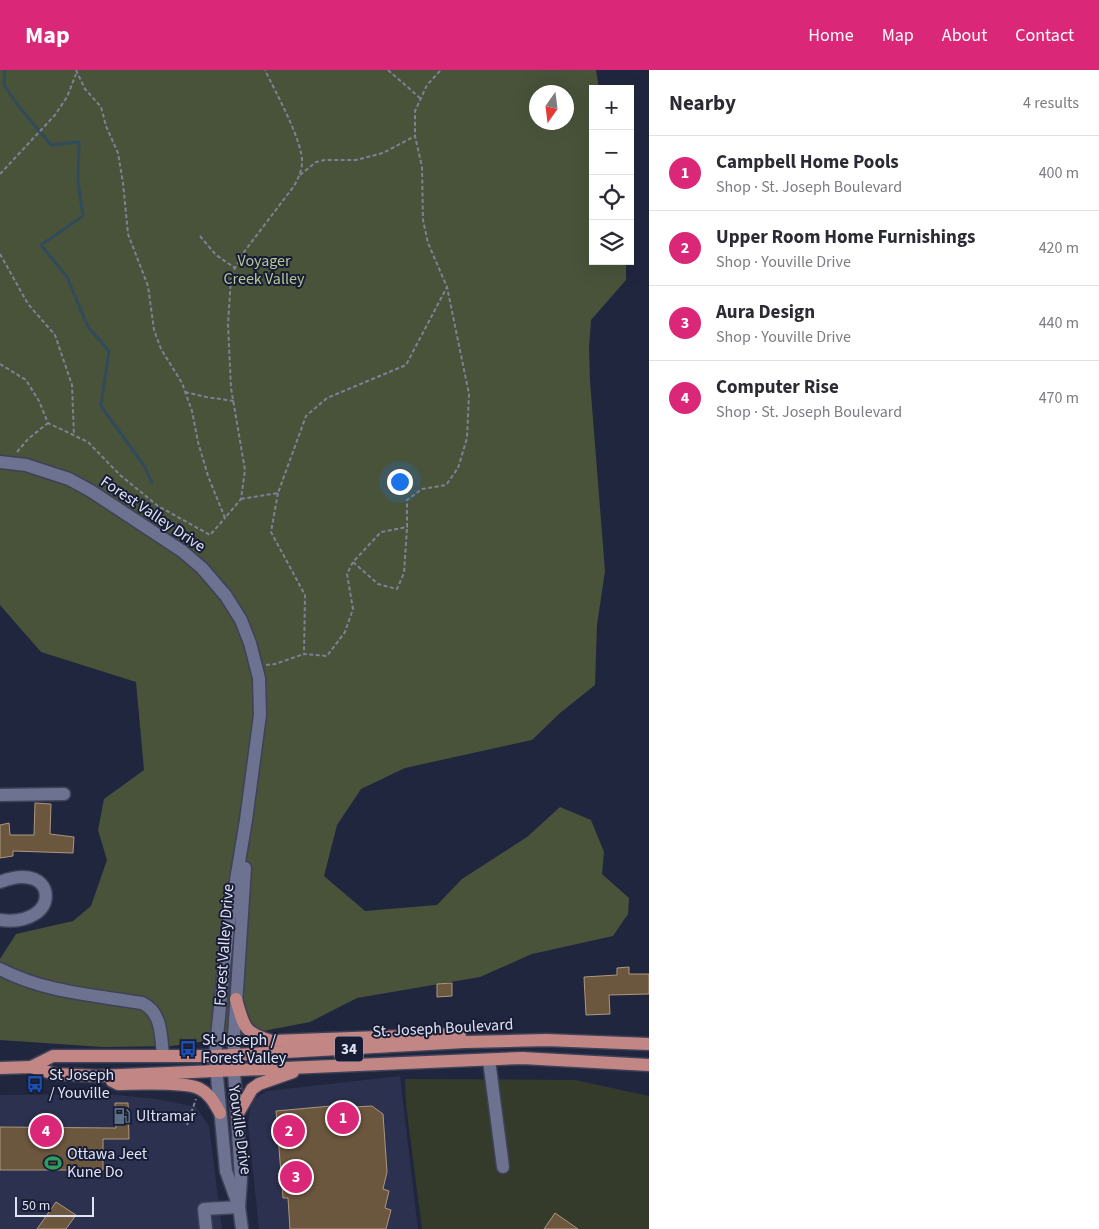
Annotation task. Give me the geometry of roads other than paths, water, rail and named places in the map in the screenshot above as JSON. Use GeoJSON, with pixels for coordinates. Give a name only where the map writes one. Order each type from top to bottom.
{"type":"FeatureCollection","features":[{"type":"Feature","properties":{"kind":"main road"},"geometry":{"type":"LineString","coordinates":[[236,999],[241,1016],[252,1034],[272,1041],[521,1032],[546,1040]]}},
{"type":"Feature","properties":{"kind":"main road","name":"St. Joseph Boulevard"},"geometry":{"type":"LineString","coordinates":[[31,1067],[53,1056],[215,1056],[465,1042],[546,1040],[649,1044]]}},
{"type":"Feature","properties":{"kind":"main road","name":"St. Joseph Boulevard"},"geometry":{"type":"LineString","coordinates":[[0,1068],[31,1067],[56,1074],[98,1076],[522,1058],[649,1065]]}},
{"type":"Feature","properties":{"kind":"main road"},"geometry":{"type":"LineString","coordinates":[[237,1115],[252,1089],[259,1084],[307,1067]]}},
{"type":"Feature","properties":{"kind":"main road"},"geometry":{"type":"LineString","coordinates":[[98,1076],[118,1084],[190,1085],[203,1091],[214,1102],[220,1113]]}},
{"type":"Feature","properties":{"kind":"street","name":"Forest Valley Drive"},"geometry":{"type":"LineString","coordinates":[[4,462],[44,470],[68,479],[92,491],[182,551],[202,568],[221,589],[241,620],[250,643],[260,690],[260,715],[246,820],[228,928],[215,1056]]}},
{"type":"Feature","properties":{"kind":"street"},"geometry":{"type":"LineString","coordinates":[[0,795],[64,794]]}},
{"type":"Feature","properties":{"kind":"street","name":"Forest Valley Drive"},"geometry":{"type":"LineString","coordinates":[[234,1071],[246,820]]}},
{"type":"Feature","properties":{"kind":"street"},"geometry":{"type":"LineString","coordinates":[[0,882],[17,876],[26,876],[41,883],[45,888],[46,897],[45,904],[40,911],[32,916],[14,921],[0,920]]}},
{"type":"Feature","properties":{"kind":"street"},"geometry":{"type":"LineString","coordinates":[[0,969],[36,984],[72,993],[142,1003],[149,1006],[154,1011],[159,1024],[163,1056]]}},
{"type":"Feature","properties":{"kind":"street","name":"Youville Drive"},"geometry":{"type":"LineString","coordinates":[[215,1056],[226,1171],[239,1207]]}},
{"type":"Feature","properties":{"kind":"street"},"geometry":{"type":"LineString","coordinates":[[489,1060],[503,1167]]}},
{"type":"Feature","properties":{"kind":"street","name":"Youville Drive"},"geometry":{"type":"LineString","coordinates":[[234,1071],[241,1179],[239,1207],[242,1229]]}},
{"type":"Feature","properties":{"kind":"street"},"geometry":{"type":"LineString","coordinates":[[206,1229],[204,1209],[239,1207]]}},
{"type":"Feature","properties":{"kind":"waterway"},"geometry":{"type":"LineString","coordinates":[[5,70],[4,85],[51,145],[79,142],[78,182],[83,216],[41,245],[67,277],[88,327],[109,351],[101,406],[145,467],[152,483]]}},
{"type":"Feature","properties":{"kind":"place","name":"St Joseph / Forest Valley"},"geometry":{"type":"Point","coordinates":[188,1049]}},
{"type":"Feature","properties":{"kind":"place","name":"St Joseph / Youville"},"geometry":{"type":"Point","coordinates":[35,1084]}},
{"type":"Feature","properties":{"kind":"place","name":"Ultramar"},"geometry":{"type":"Point","coordinates":[122,1116]}},
{"type":"Feature","properties":{"kind":"place","name":"Campbell Home Pools"},"geometry":{"type":"Point","coordinates":[343,1118]}},
{"type":"Feature","properties":{"kind":"place","name":"Computer Rise"},"geometry":{"type":"Point","coordinates":[46,1131]}},
{"type":"Feature","properties":{"kind":"place","name":"Upper Room Home Furnishings"},"geometry":{"type":"Point","coordinates":[289,1131]}},
{"type":"Feature","properties":{"kind":"place","name":"Ottawa Jeet Kune Do"},"geometry":{"type":"Point","coordinates":[53,1163]}},
{"type":"Feature","properties":{"kind":"place","name":"Aura Design"},"geometry":{"type":"Point","coordinates":[296,1177]}},
{"type":"Feature","properties":{"kind":"park label","name":"Voyager Creek Valley"},"geometry":{"type":"Point","coordinates":[264,270]}}]}
